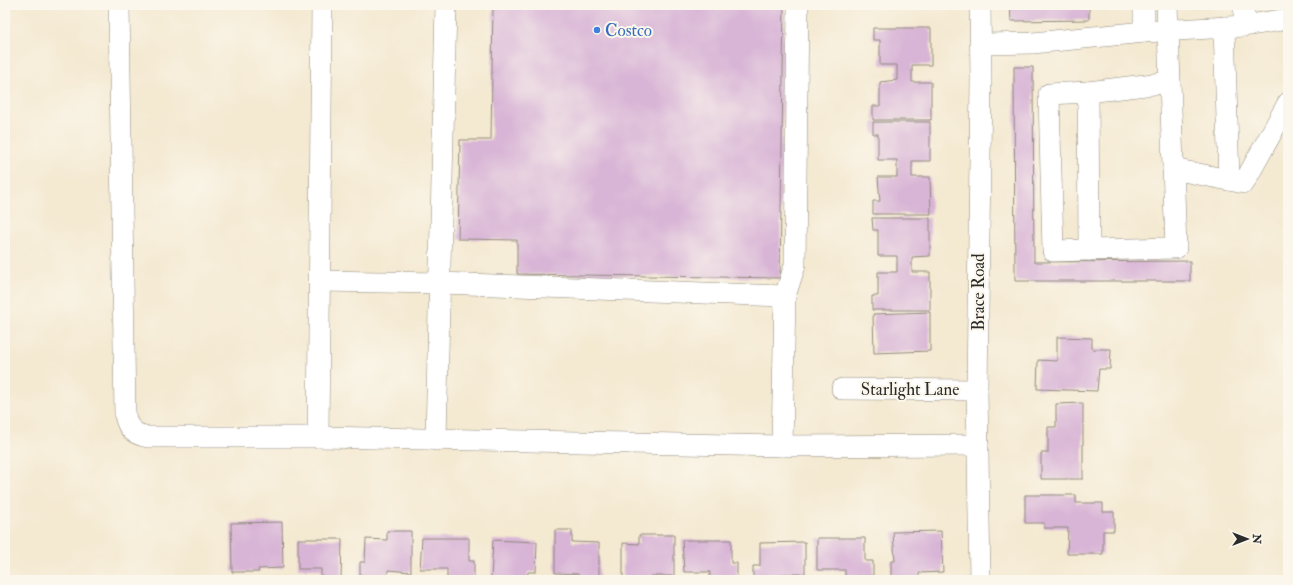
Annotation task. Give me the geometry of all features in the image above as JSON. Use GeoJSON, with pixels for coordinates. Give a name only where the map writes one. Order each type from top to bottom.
{"type":"FeatureCollection","features":[{"type":"Feature","properties":{"kind":"street"},"geometry":{"type":"LineString","coordinates":[[119,5],[125,415],[128,427],[137,434],[148,437],[318,438],[782,446],[978,444]]}},
{"type":"Feature","properties":{"kind":"street"},"geometry":{"type":"LineString","coordinates":[[318,438],[322,5]]}},
{"type":"Feature","properties":{"kind":"street"},"geometry":{"type":"LineString","coordinates":[[436,440],[446,5]]}},
{"type":"Feature","properties":{"kind":"street"},"geometry":{"type":"LineString","coordinates":[[782,446],[785,296],[795,265],[798,5]]}},
{"type":"Feature","properties":{"kind":"street","name":"Brace Road"},"geometry":{"type":"LineString","coordinates":[[980,5],[981,44],[978,390],[980,580]]}},
{"type":"Feature","properties":{"kind":"street"},"geometry":{"type":"LineString","coordinates":[[1144,5],[1144,32]]}},
{"type":"Feature","properties":{"kind":"street"},"geometry":{"type":"LineString","coordinates":[[1167,5],[1167,30],[1170,82],[1176,248],[1053,251],[1049,94],[1088,92],[1170,82]]}},
{"type":"Feature","properties":{"kind":"street"},"geometry":{"type":"LineString","coordinates":[[1229,180],[1234,26],[1244,5]]}},
{"type":"Feature","properties":{"kind":"street"},"geometry":{"type":"LineString","coordinates":[[981,44],[1033,43],[1167,30],[1234,26],[1288,18]]}},
{"type":"Feature","properties":{"kind":"street"},"geometry":{"type":"LineString","coordinates":[[1088,92],[1089,250]]}},
{"type":"Feature","properties":{"kind":"street"},"geometry":{"type":"LineString","coordinates":[[1173,169],[1244,183],[1288,103]]}},
{"type":"Feature","properties":{"kind":"street"},"geometry":{"type":"LineString","coordinates":[[320,281],[440,283],[785,296]]}},
{"type":"Feature","properties":{"kind":"street","name":"Starlight Lane"},"geometry":{"type":"LineString","coordinates":[[842,389],[978,390]]}},
{"type":"Feature","properties":{"kind":"building"},"geometry":{"type":"Polygon","coordinates":[[[493,5],[784,5],[780,278],[517,274],[517,240],[458,239],[460,140],[491,140],[493,5]]]}},
{"type":"Feature","properties":{"kind":"building"},"geometry":{"type":"Polygon","coordinates":[[[1010,5],[1089,5],[1089,20],[1011,21],[1010,5]]]}},
{"type":"Feature","properties":{"kind":"building"},"geometry":{"type":"Polygon","coordinates":[[[873,28],[931,28],[931,65],[912,65],[912,82],[931,82],[931,120],[873,120],[873,106],[880,106],[880,82],[897,80],[897,65],[880,65],[880,40],[873,40],[873,28]]]}},
{"type":"Feature","properties":{"kind":"building"},"geometry":{"type":"Polygon","coordinates":[[[1014,67],[1033,67],[1034,262],[1190,261],[1190,281],[1015,281],[1014,67]]]}},
{"type":"Feature","properties":{"kind":"building"},"geometry":{"type":"Polygon","coordinates":[[[873,122],[930,122],[930,161],[912,161],[912,177],[930,177],[931,214],[873,214],[873,201],[880,201],[878,177],[897,177],[897,160],[878,160],[878,134],[873,134],[873,122]]]}},
{"type":"Feature","properties":{"kind":"building"},"geometry":{"type":"Polygon","coordinates":[[[872,218],[930,218],[930,256],[912,257],[912,272],[930,272],[930,310],[872,310],[872,296],[878,296],[878,272],[897,272],[897,256],[878,256],[878,230],[873,230],[872,218]]]}},
{"type":"Feature","properties":{"kind":"building"},"geometry":{"type":"Polygon","coordinates":[[[930,312],[930,351],[874,353],[873,314],[930,312]]]}},
{"type":"Feature","properties":{"kind":"building"},"geometry":{"type":"Polygon","coordinates":[[[1057,337],[1092,338],[1092,349],[1111,349],[1110,369],[1099,369],[1097,391],[1037,389],[1038,360],[1057,361],[1057,337]]]}},
{"type":"Feature","properties":{"kind":"building"},"geometry":{"type":"Polygon","coordinates":[[[1083,403],[1083,479],[1041,479],[1041,453],[1048,453],[1048,427],[1056,427],[1056,404],[1083,403]]]}},
{"type":"Feature","properties":{"kind":"building"},"geometry":{"type":"Polygon","coordinates":[[[1025,495],[1076,495],[1076,503],[1103,503],[1103,512],[1114,512],[1114,531],[1103,531],[1103,554],[1067,554],[1068,528],[1044,528],[1044,523],[1025,523],[1025,495]]]}},
{"type":"Feature","properties":{"kind":"building"},"geometry":{"type":"Polygon","coordinates":[[[282,522],[283,568],[258,569],[259,572],[232,572],[231,523],[282,522]]]}},
{"type":"Feature","properties":{"kind":"building"},"geometry":{"type":"Polygon","coordinates":[[[555,530],[572,530],[572,542],[599,543],[599,580],[578,580],[578,574],[555,573],[555,530]]]}},
{"type":"Feature","properties":{"kind":"building"},"geometry":{"type":"Polygon","coordinates":[[[387,531],[411,531],[411,572],[388,570],[387,580],[360,580],[360,562],[365,562],[366,539],[387,540],[387,531]]]}},
{"type":"Feature","properties":{"kind":"building"},"geometry":{"type":"Polygon","coordinates":[[[941,531],[943,572],[919,573],[919,580],[891,580],[891,561],[895,561],[893,532],[941,531]]]}},
{"type":"Feature","properties":{"kind":"building"},"geometry":{"type":"Polygon","coordinates":[[[639,535],[674,535],[674,576],[650,576],[650,580],[623,580],[623,543],[639,544],[639,535]]]}},
{"type":"Feature","properties":{"kind":"building"},"geometry":{"type":"Polygon","coordinates":[[[422,538],[469,538],[469,561],[474,561],[474,580],[447,580],[447,569],[420,569],[422,538]]]}},
{"type":"Feature","properties":{"kind":"building"},"geometry":{"type":"Polygon","coordinates":[[[817,538],[865,538],[865,561],[873,561],[873,580],[845,580],[845,570],[817,570],[817,538]]]}},
{"type":"Feature","properties":{"kind":"building"},"geometry":{"type":"Polygon","coordinates":[[[298,539],[342,539],[341,580],[321,580],[321,569],[298,569],[298,539]]]}},
{"type":"Feature","properties":{"kind":"building"},"geometry":{"type":"Polygon","coordinates":[[[493,540],[537,542],[536,572],[528,572],[527,580],[491,580],[493,540]]]}},
{"type":"Feature","properties":{"kind":"building"},"geometry":{"type":"Polygon","coordinates":[[[682,540],[731,540],[731,563],[737,563],[737,580],[710,580],[710,572],[684,572],[682,540]]]}},
{"type":"Feature","properties":{"kind":"building"},"geometry":{"type":"Polygon","coordinates":[[[805,542],[805,574],[782,574],[782,580],[753,580],[753,566],[760,566],[760,543],[805,542]]]}},
{"type":"Feature","properties":{"kind":"place","name":"Costco"},"geometry":{"type":"Point","coordinates":[597,30]}}]}
